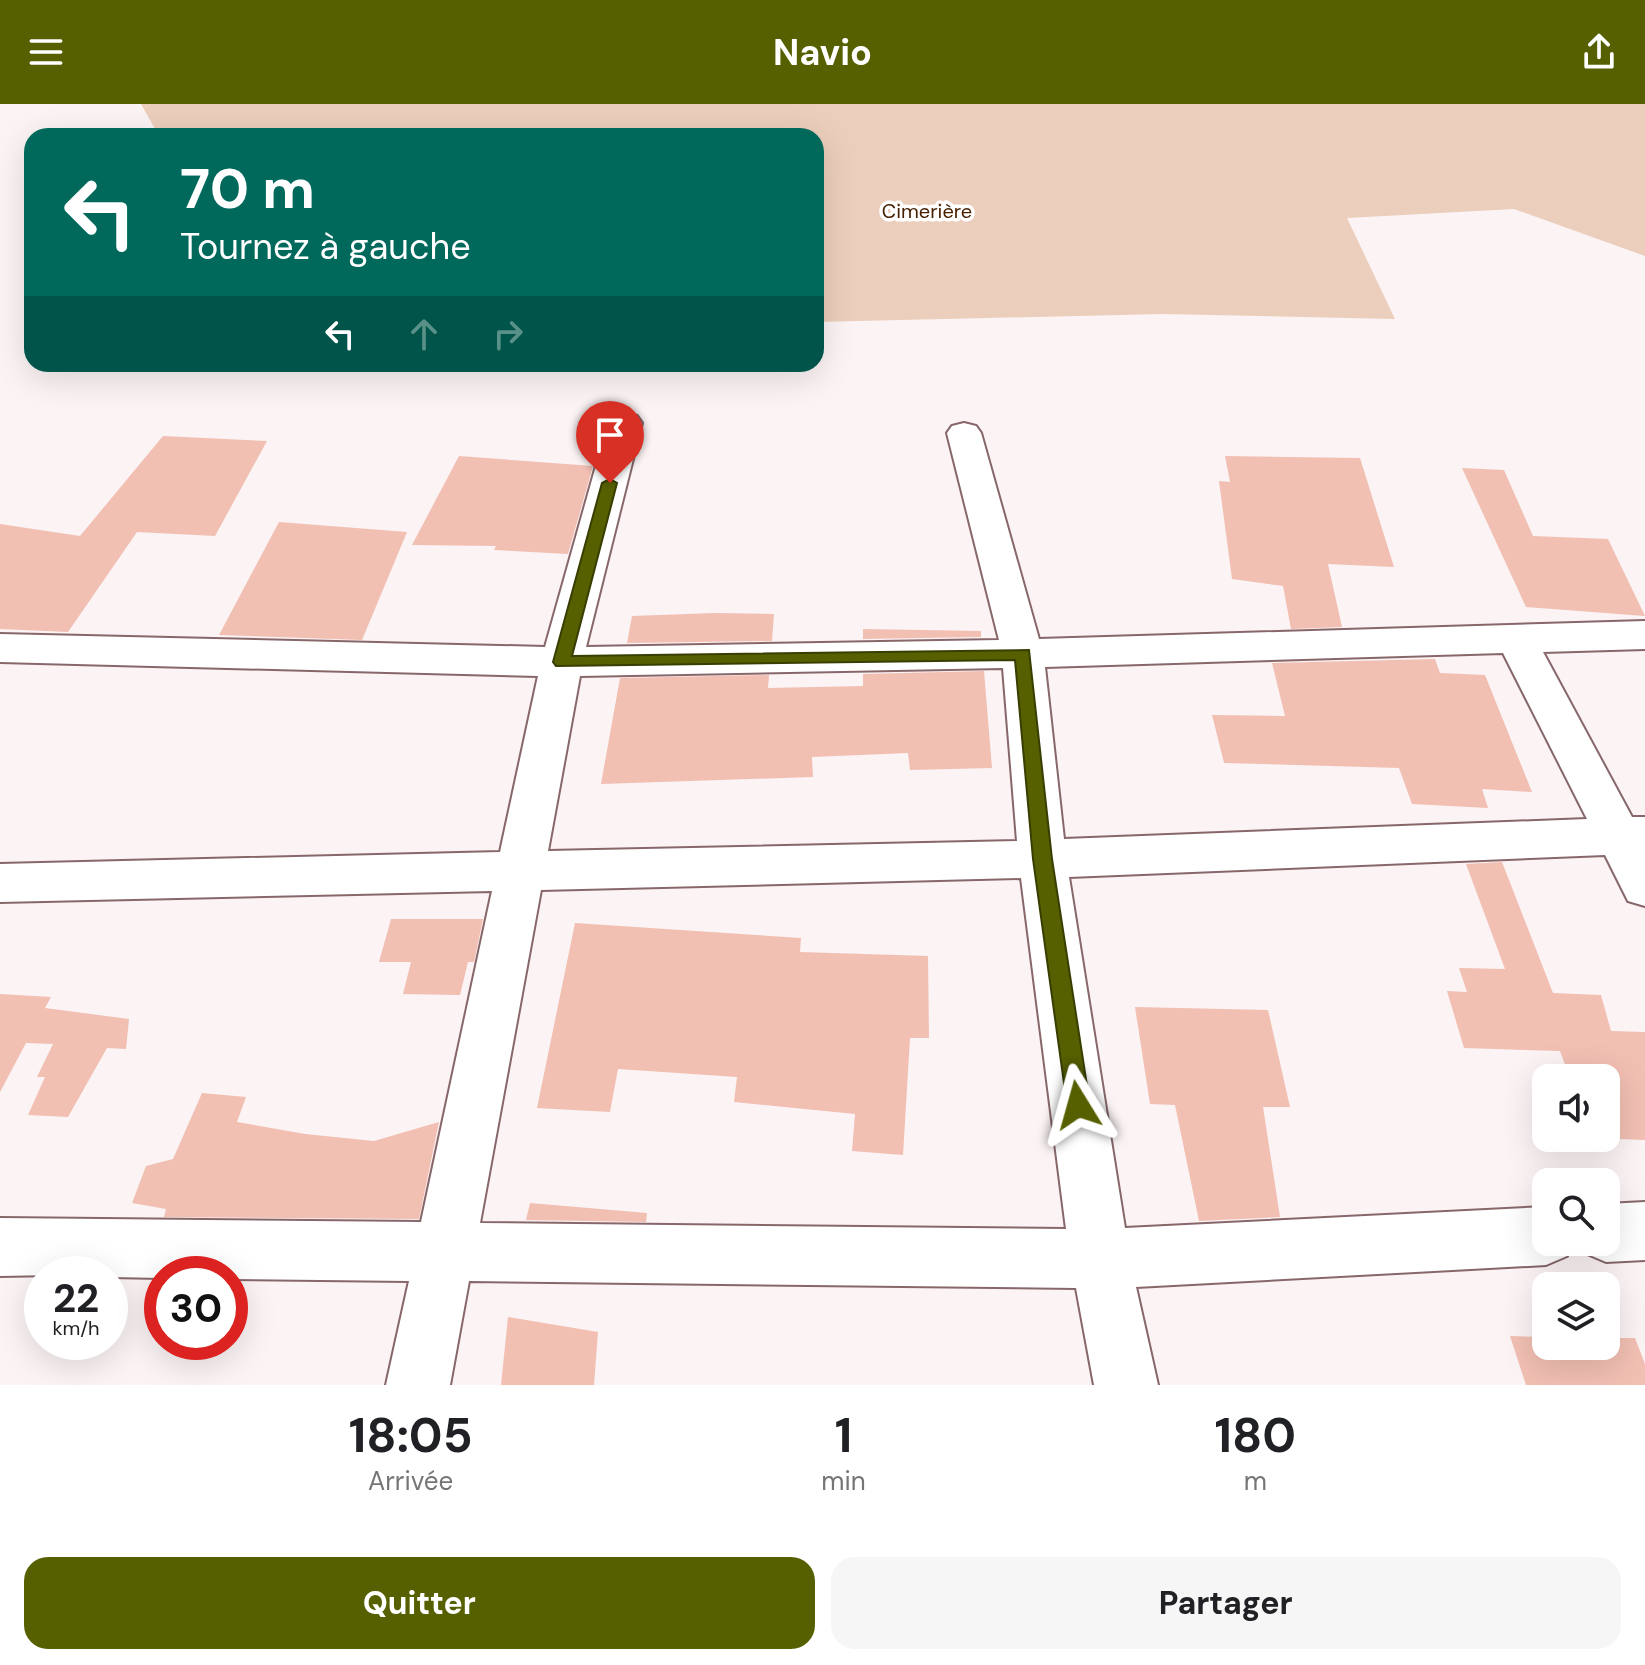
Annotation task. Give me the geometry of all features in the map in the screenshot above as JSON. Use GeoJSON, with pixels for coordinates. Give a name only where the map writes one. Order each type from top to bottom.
{"type":"FeatureCollection","features":[{"type":"Feature","properties":{"kind":"street"},"geometry":{"type":"LineString","coordinates":[[418,1385],[562,662],[625,423]]}},
{"type":"Feature","properties":{"kind":"street"},"geometry":{"type":"LineString","coordinates":[[964,433],[1023,654],[1042,859],[1100,1259],[1126,1385]]}},
{"type":"Feature","properties":{"kind":"street"},"geometry":{"type":"LineString","coordinates":[[0,648],[562,662],[1023,654],[1645,635]]}},
{"type":"Feature","properties":{"kind":"street"},"geometry":{"type":"LineString","coordinates":[[1515,637],[1631,835],[1645,887]]}},
{"type":"Feature","properties":{"kind":"street"},"geometry":{"type":"LineString","coordinates":[[0,883],[1042,859],[1631,835]]}},
{"type":"Feature","properties":{"kind":"street"},"geometry":{"type":"LineString","coordinates":[[1620,1232],[1645,1231]]}},
{"type":"Feature","properties":{"kind":"street"},"geometry":{"type":"LineString","coordinates":[[0,1247],[1100,1259],[1532,1237]]}},
{"type":"Feature","properties":{"kind":"green space","name":"Cimerière"},"geometry":{"type":"Polygon","coordinates":[[[141,104],[1645,104],[1645,256],[1514,209],[1347,218],[1395,319],[1162,314],[824,322],[824,128],[154,128],[141,104]]]}},
{"type":"Feature","properties":{"kind":"building"},"geometry":{"type":"Polygon","coordinates":[[[163,436],[267,441],[215,536],[137,532],[68,632],[0,629],[0,524],[80,536],[163,436]]]}},
{"type":"Feature","properties":{"kind":"building"},"geometry":{"type":"Polygon","coordinates":[[[459,456],[593,466],[568,554],[494,550],[496,546],[412,545],[459,456]]]}},
{"type":"Feature","properties":{"kind":"building"},"geometry":{"type":"Polygon","coordinates":[[[1225,456],[1360,458],[1394,567],[1328,564],[1342,627],[1291,629],[1283,586],[1232,579],[1219,481],[1230,482],[1225,456]]]}},
{"type":"Feature","properties":{"kind":"building"},"geometry":{"type":"Polygon","coordinates":[[[1462,468],[1504,470],[1533,536],[1608,539],[1645,616],[1526,607],[1462,468]]]}},
{"type":"Feature","properties":{"kind":"building"},"geometry":{"type":"Polygon","coordinates":[[[279,522],[407,532],[362,640],[219,635],[279,522]]]}},
{"type":"Feature","properties":{"kind":"building"},"geometry":{"type":"Polygon","coordinates":[[[774,614],[772,641],[627,643],[632,616],[774,614]]]}},
{"type":"Feature","properties":{"kind":"building"},"geometry":{"type":"Polygon","coordinates":[[[863,629],[981,631],[981,637],[863,639],[863,629]]]}},
{"type":"Feature","properties":{"kind":"building"},"geometry":{"type":"Polygon","coordinates":[[[1435,659],[1440,673],[1485,675],[1532,792],[1482,789],[1488,808],[1412,804],[1399,768],[1224,763],[1212,715],[1285,716],[1272,663],[1435,659]]]}},
{"type":"Feature","properties":{"kind":"building"},"geometry":{"type":"Polygon","coordinates":[[[984,671],[992,768],[910,770],[908,753],[812,757],[813,777],[601,784],[620,678],[769,675],[768,688],[863,686],[863,674],[984,671]]]}},
{"type":"Feature","properties":{"kind":"building"},"geometry":{"type":"Polygon","coordinates":[[[1502,862],[1553,993],[1601,995],[1611,1031],[1645,1032],[1645,1140],[1620,1139],[1620,1064],[1565,1064],[1560,1051],[1464,1048],[1447,991],[1467,992],[1459,968],[1505,969],[1466,864],[1502,862]]]}},
{"type":"Feature","properties":{"kind":"building"},"geometry":{"type":"Polygon","coordinates":[[[391,919],[483,919],[474,962],[468,962],[460,995],[403,994],[411,962],[379,962],[391,919]]]}},
{"type":"Feature","properties":{"kind":"building"},"geometry":{"type":"Polygon","coordinates":[[[575,923],[801,938],[800,952],[928,956],[929,1038],[910,1038],[903,1155],[852,1151],[855,1114],[734,1102],[737,1077],[618,1069],[610,1112],[537,1108],[575,923]]]}},
{"type":"Feature","properties":{"kind":"building"},"geometry":{"type":"Polygon","coordinates":[[[0,994],[51,997],[45,1008],[129,1019],[126,1049],[107,1048],[68,1117],[28,1115],[45,1077],[37,1077],[53,1044],[26,1043],[0,1092],[0,994]]]}},
{"type":"Feature","properties":{"kind":"building"},"geometry":{"type":"Polygon","coordinates":[[[1135,1007],[1268,1010],[1290,1107],[1263,1107],[1280,1217],[1199,1221],[1175,1105],[1150,1104],[1135,1007]]]}},
{"type":"Feature","properties":{"kind":"building"},"geometry":{"type":"Polygon","coordinates":[[[202,1093],[246,1097],[237,1122],[305,1134],[374,1141],[439,1122],[419,1219],[164,1217],[166,1209],[132,1203],[146,1166],[173,1159],[202,1093]]]}},
{"type":"Feature","properties":{"kind":"building"},"geometry":{"type":"Polygon","coordinates":[[[530,1203],[647,1213],[646,1222],[526,1220],[530,1203]]]}},
{"type":"Feature","properties":{"kind":"building"},"geometry":{"type":"Polygon","coordinates":[[[508,1317],[598,1332],[594,1385],[501,1385],[508,1317]]]}},
{"type":"Feature","properties":{"kind":"building"},"geometry":{"type":"Polygon","coordinates":[[[1510,1336],[1532,1337],[1532,1360],[1620,1360],[1620,1338],[1635,1338],[1645,1364],[1645,1385],[1526,1385],[1510,1336]]]}},
{"type":"Feature","properties":{"kind":"route"},"geometry":{"type":"LineString","coordinates":[[610,483],[562,662],[1023,654],[1042,859],[1078,1105]]}}]}
